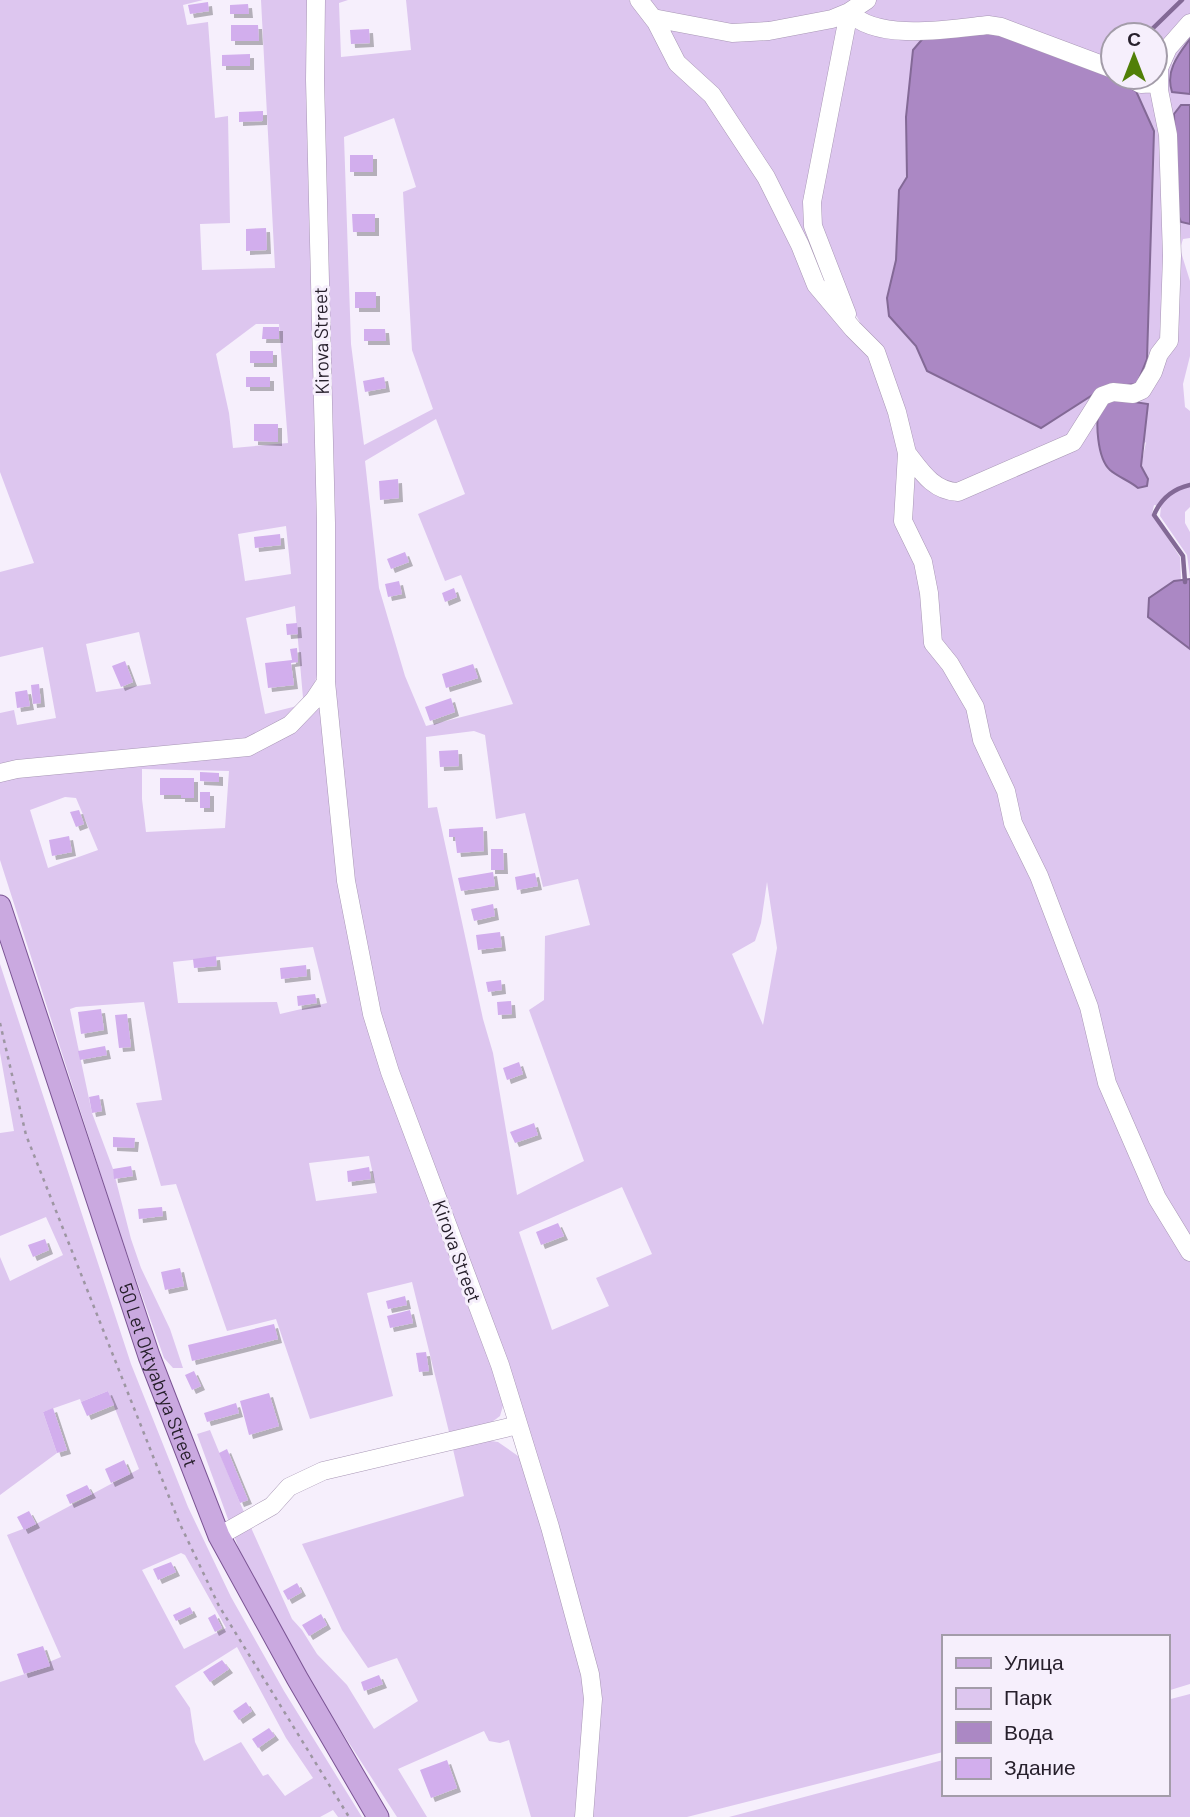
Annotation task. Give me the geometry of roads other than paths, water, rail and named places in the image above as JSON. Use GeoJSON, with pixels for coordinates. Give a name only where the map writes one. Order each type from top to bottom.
{"type":"FeatureCollection","features":[{"type":"Feature","properties":{"kind":"main road","name":"50 Let Oktyabrya Street"},"geometry":{"type":"LineString","coordinates":[[1,914],[149,1356],[219,1536],[378,1817]]}},
{"type":"Feature","properties":{"kind":"street","name":"Kirova Street"},"geometry":{"type":"LineString","coordinates":[[316,0],[315,94],[326,523],[326,682],[346,881],[372,1014],[390,1072],[460,1251],[500,1365],[554,1540],[590,1674],[593,1699],[584,1817]]}},
{"type":"Feature","properties":{"kind":"street"},"geometry":{"type":"LineString","coordinates":[[639,0],[653,18],[677,63],[712,95],[766,177],[800,244],[816,285],[876,352],[897,412],[907,453],[903,521],[922,562],[929,593],[933,643],[950,664],[975,707],[982,740],[1006,791],[1013,823],[1039,876],[1089,1007],[1107,1083],[1157,1198],[1190,1252]]}},
{"type":"Feature","properties":{"kind":"street"},"geometry":{"type":"LineString","coordinates":[[653,18],[732,33],[780,29],[832,19],[867,0]]}},
{"type":"Feature","properties":{"kind":"street"},"geometry":{"type":"LineString","coordinates":[[849,12],[858,21],[899,31],[988,25],[1000,27],[1099,64]]}},
{"type":"Feature","properties":{"kind":"street"},"geometry":{"type":"LineString","coordinates":[[849,12],[812,202],[813,226],[853,329]]}},
{"type":"Feature","properties":{"kind":"street"},"geometry":{"type":"LineString","coordinates":[[1169,47],[1190,23]]}},
{"type":"Feature","properties":{"kind":"street"},"geometry":{"type":"LineString","coordinates":[[907,453],[926,478],[948,492],[958,492],[1073,442],[1102,396],[1113,392],[1133,394],[1142,390],[1153,372],[1159,354],[1169,341],[1172,256],[1168,135],[1160,91]]}},
{"type":"Feature","properties":{"kind":"street"},"geometry":{"type":"LineString","coordinates":[[0,773],[247,747],[290,725],[314,700],[326,682]]}},
{"type":"Feature","properties":{"kind":"street"},"geometry":{"type":"LineString","coordinates":[[219,1536],[272,1506],[289,1486],[323,1471],[518,1425]]}},
{"type":"Feature","properties":{"kind":"water"},"geometry":{"type":"Polygon","coordinates":[[[996,30],[1096,69],[1099,71],[1099,91],[1136,91],[1154,131],[1147,359],[1137,384],[1105,387],[1041,428],[927,371],[916,346],[889,316],[887,298],[896,260],[899,190],[907,177],[906,117],[913,50],[925,36],[996,30]]]}},
{"type":"Feature","properties":{"kind":"water"},"geometry":{"type":"Polygon","coordinates":[[[1190,39],[1190,94],[1172,92],[1171,70],[1190,39]]]}},
{"type":"Feature","properties":{"kind":"water"},"geometry":{"type":"Polygon","coordinates":[[[1181,105],[1190,105],[1190,224],[1181,222],[1177,212],[1174,114],[1181,105]]]}},
{"type":"Feature","properties":{"kind":"water"},"geometry":{"type":"Polygon","coordinates":[[[1115,399],[1148,404],[1141,466],[1148,479],[1147,486],[1138,488],[1117,475],[1110,470],[1102,457],[1098,439],[1098,413],[1100,406],[1115,399]]]}},
{"type":"Feature","properties":{"kind":"water"},"geometry":{"type":"Polygon","coordinates":[[[1190,579],[1190,649],[1148,617],[1149,598],[1174,581],[1190,579]]]}},
{"type":"Feature","properties":{"kind":"waterway"},"geometry":{"type":"LineString","coordinates":[[1160,21],[1182,0]]}},
{"type":"Feature","properties":{"kind":"waterway"},"geometry":{"type":"LineString","coordinates":[[1185,582],[1183,556],[1154,515],[1168,495],[1190,485]]}}]}
